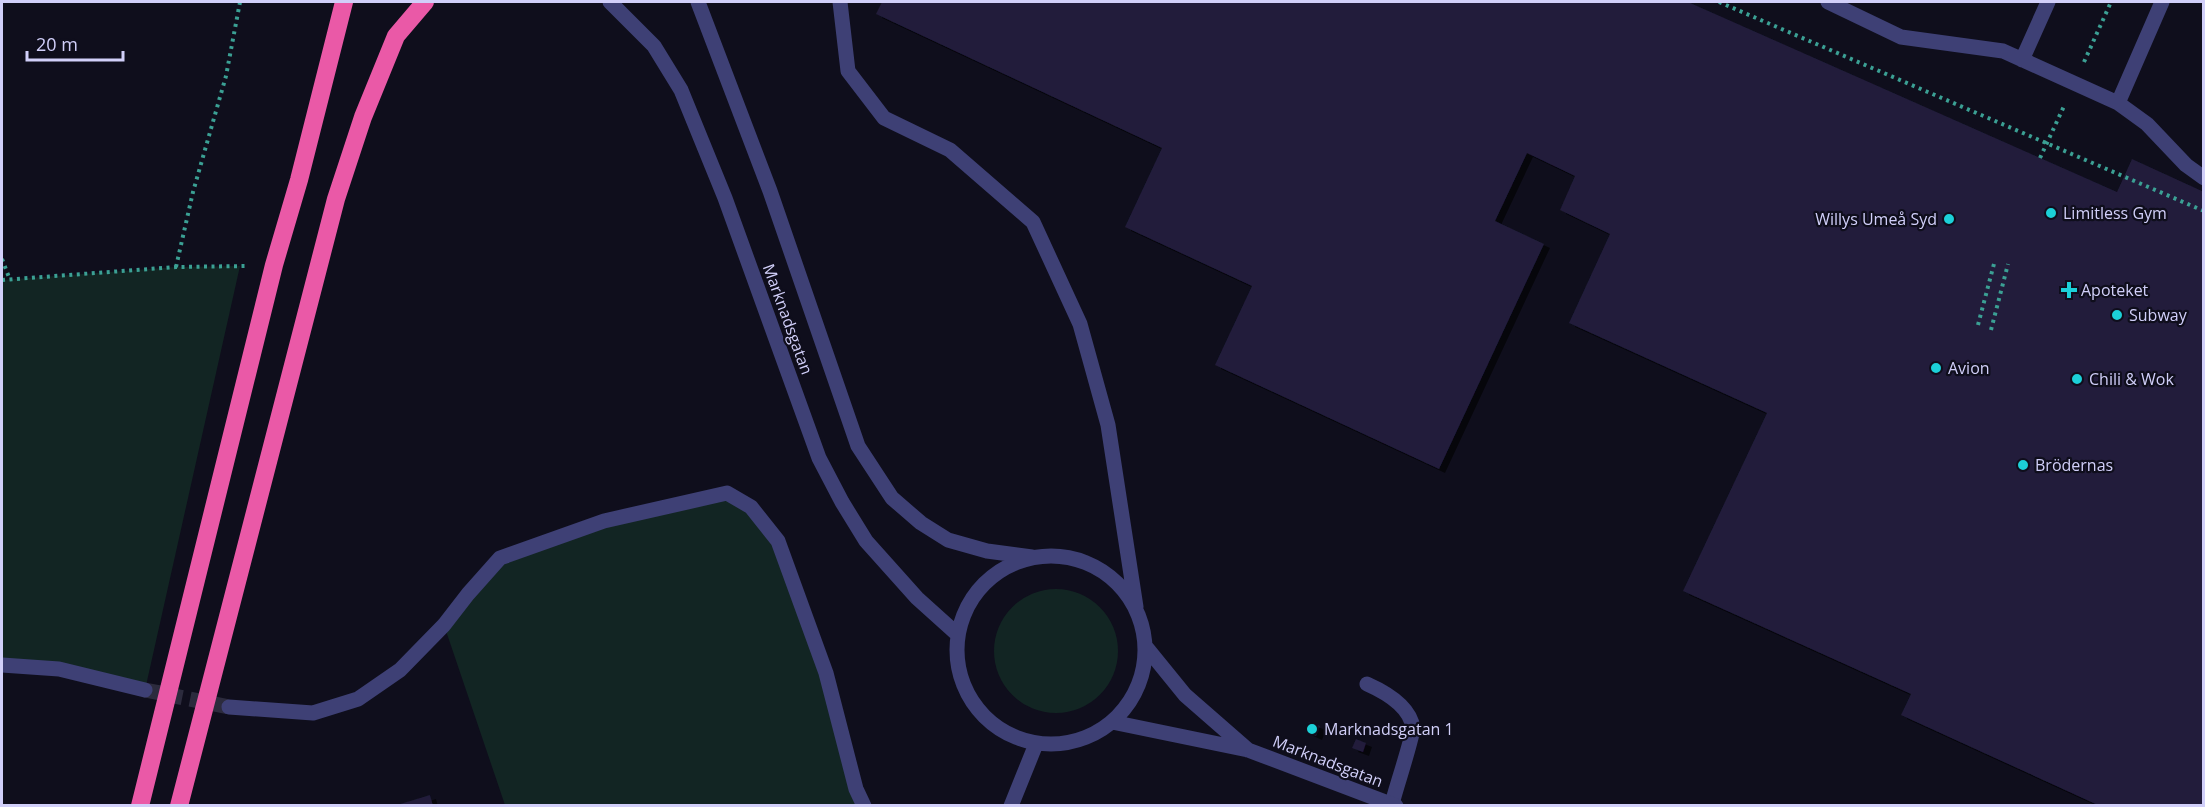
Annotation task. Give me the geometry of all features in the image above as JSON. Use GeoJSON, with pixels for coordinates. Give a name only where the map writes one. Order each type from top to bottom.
{"type":"FeatureCollection","features":[{"type":"Feature","properties":{"kind":"highway"},"geometry":{"type":"LineString","coordinates":[[141,806],[274,266],[299,180],[344,2]]}},
{"type":"Feature","properties":{"kind":"highway"},"geometry":{"type":"LineString","coordinates":[[179,806],[336,199],[363,117],[396,36],[425,2]]}},
{"type":"Feature","properties":{"kind":"street","name":"Marknadsgatan"},"geometry":{"type":"LineString","coordinates":[[610,2],[654,46],[670,68],[681,90],[729,209],[819,458],[842,502],[866,541],[916,598],[957,634]]}},
{"type":"Feature","properties":{"kind":"street","name":"Marknadsgatan"},"geometry":{"type":"LineString","coordinates":[[698,2],[770,191],[858,446],[892,498],[921,523],[948,540],[987,551],[1032,557]]}},
{"type":"Feature","properties":{"kind":"street"},"geometry":{"type":"LineString","coordinates":[[840,2],[848,71],[884,118],[950,150],[1034,222],[1080,324],[1108,425],[1136,608],[1146,648],[1142,676],[1131,701],[1112,723],[1089,737],[1063,744],[1036,744],[1008,734],[983,716],[966,692],[957,664],[957,634],[967,607],[983,584],[1006,566],[1032,557],[1047,555],[1074,558],[1099,568],[1121,585],[1136,608]]}},
{"type":"Feature","properties":{"kind":"street"},"geometry":{"type":"LineString","coordinates":[[1828,2],[1901,37],[2003,51],[2118,103],[2147,124],[2186,165],[2204,178]]}},
{"type":"Feature","properties":{"kind":"street"},"geometry":{"type":"LineString","coordinates":[[2022,60],[2049,2]]}},
{"type":"Feature","properties":{"kind":"street"},"geometry":{"type":"LineString","coordinates":[[2118,103],[2162,2]]}},
{"type":"Feature","properties":{"kind":"street"},"geometry":{"type":"LineString","coordinates":[[229,707],[314,713],[358,699],[400,670],[500,558],[604,521],[727,493],[751,507],[778,541],[826,674],[856,789],[864,806]]}},
{"type":"Feature","properties":{"kind":"street","name":"Marknadsgatan"},"geometry":{"type":"LineString","coordinates":[[1146,648],[1185,695],[1248,750]]}},
{"type":"Feature","properties":{"kind":"street"},"geometry":{"type":"LineString","coordinates":[[2,665],[59,669],[145,690]]}},
{"type":"Feature","properties":{"kind":"street"},"geometry":{"type":"LineString","coordinates":[[1367,684],[1384,692],[1404,709],[1413,728],[1394,805]]}},
{"type":"Feature","properties":{"kind":"street","name":"Marknadsgatan"},"geometry":{"type":"LineString","coordinates":[[1112,723],[1248,750],[1394,805]]}},
{"type":"Feature","properties":{"kind":"street"},"geometry":{"type":"LineString","coordinates":[[1011,806],[1036,744]]}},
{"type":"Feature","properties":{"kind":"path"},"geometry":{"type":"LineString","coordinates":[[176,267],[192,192],[226,76],[240,2]]}},
{"type":"Feature","properties":{"kind":"path"},"geometry":{"type":"LineString","coordinates":[[1719,2],[2204,211]]}},
{"type":"Feature","properties":{"kind":"path"},"geometry":{"type":"LineString","coordinates":[[2,259],[10,280]]}},
{"type":"Feature","properties":{"kind":"path"},"geometry":{"type":"LineString","coordinates":[[1978,325],[1995,260]]}},
{"type":"Feature","properties":{"kind":"path"},"geometry":{"type":"LineString","coordinates":[[1991,330],[2008,264]]}},
{"type":"Feature","properties":{"kind":"path"},"geometry":{"type":"LineString","coordinates":[[2,280],[176,267],[274,266]]}},
{"type":"Feature","properties":{"kind":"green space"},"geometry":{"type":"Polygon","coordinates":[[[240,266],[145,690],[2,665],[2,280],[176,267],[240,266]]]}},
{"type":"Feature","properties":{"kind":"green space"},"geometry":{"type":"Polygon","coordinates":[[[727,493],[778,541],[864,805],[505,805],[444,625],[500,558],[727,493]]]}},
{"type":"Feature","properties":{"kind":"green space"},"geometry":{"type":"Polygon","coordinates":[[[1056,589],[1080,594],[1091,599],[1100,607],[1108,616],[1113,627],[1118,651],[1113,675],[1108,686],[1100,695],[1091,703],[1080,708],[1056,713],[1032,708],[1021,703],[1012,695],[1004,686],[999,675],[994,651],[999,627],[1004,616],[1012,607],[1021,599],[1032,594],[1056,589]]]}},
{"type":"Feature","properties":{"kind":"building","name":"Avion"},"geometry":{"type":"Polygon","coordinates":[[[882,2],[1688,2],[2117,192],[2132,159],[2204,192],[2204,806],[2100,806],[1901,715],[1911,694],[1683,591],[1767,413],[1569,323],[1610,234],[1560,210],[1575,176],[1527,153],[1495,221],[1544,244],[1439,469],[1215,365],[1252,286],[1125,227],[1162,148],[876,14],[882,2]]]}},
{"type":"Feature","properties":{"kind":"building","name":"Marknadsgatan 1"},"geometry":{"type":"Polygon","coordinates":[[[1309,722],[1320,726],[1316,736],[1305,731],[1309,722]]]}},
{"type":"Feature","properties":{"kind":"building"},"geometry":{"type":"Polygon","coordinates":[[[1356,739],[1366,743],[1363,752],[1352,748],[1356,739]]]}},
{"type":"Feature","properties":{"kind":"building"},"geometry":{"type":"Polygon","coordinates":[[[430,795],[433,806],[397,806],[397,805],[430,795]]]}},
{"type":"Feature","properties":{"kind":"tunnel"},"geometry":{"type":"LineString","coordinates":[[145,690],[229,707]]}},
{"type":"Feature","properties":{"kind":"place","name":"Limitless Gym"},"geometry":{"type":"Point","coordinates":[2051,213]}},
{"type":"Feature","properties":{"kind":"place","name":"Willys Umeå Syd"},"geometry":{"type":"Point","coordinates":[1949,219]}},
{"type":"Feature","properties":{"kind":"place","name":"Apoteket"},"geometry":{"type":"Point","coordinates":[2069,290]}},
{"type":"Feature","properties":{"kind":"place","name":"Subway"},"geometry":{"type":"Point","coordinates":[2117,315]}},
{"type":"Feature","properties":{"kind":"place","name":"Avion"},"geometry":{"type":"Point","coordinates":[1936,368]}},
{"type":"Feature","properties":{"kind":"place","name":"Chili & Wok"},"geometry":{"type":"Point","coordinates":[2077,379]}},
{"type":"Feature","properties":{"kind":"place","name":"Brödernas"},"geometry":{"type":"Point","coordinates":[2023,465]}},
{"type":"Feature","properties":{"kind":"place","name":"Marknadsgatan 1"},"geometry":{"type":"Point","coordinates":[1312,729]}}]}
